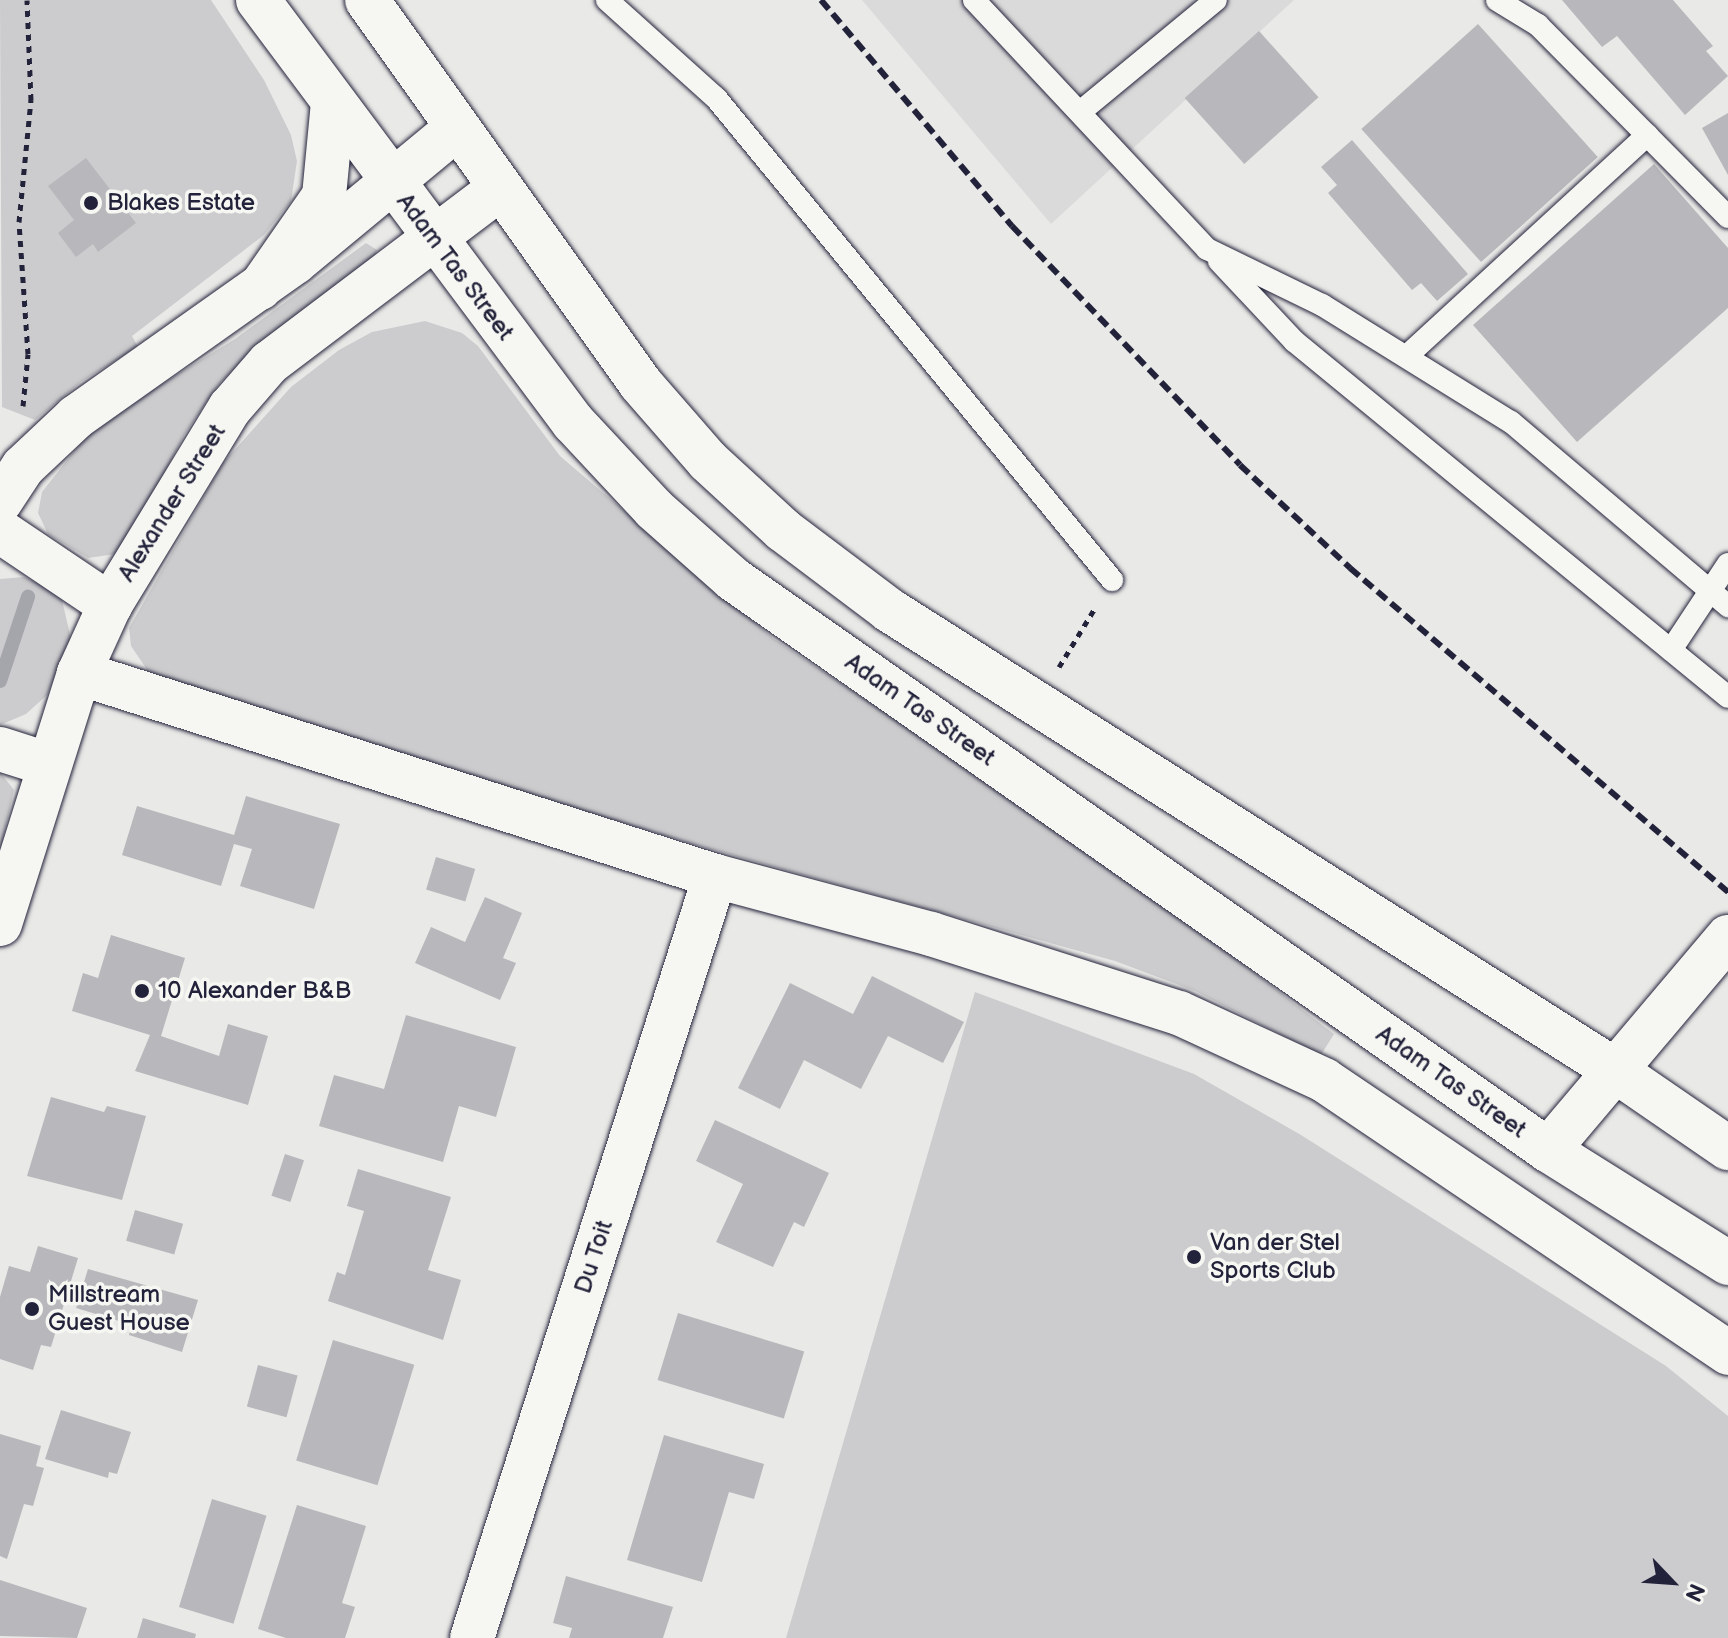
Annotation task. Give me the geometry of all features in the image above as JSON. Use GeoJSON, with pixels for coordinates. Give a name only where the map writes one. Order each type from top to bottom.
{"type":"FeatureCollection","features":[{"type":"Feature","properties":{"kind":"street","name":"Adam Tas Street"},"geometry":{"type":"LineString","coordinates":[[258,0],[391,183],[573,422],[654,509],[733,579],[1548,1150],[1728,1263]]}},
{"type":"Feature","properties":{"kind":"street"},"geometry":{"type":"LineString","coordinates":[[367,0],[498,190],[640,383],[708,461],[783,530],[889,610],[1613,1069],[1728,1148]]}},
{"type":"Feature","properties":{"kind":"street"},"geometry":{"type":"LineString","coordinates":[[260,288],[324,196],[333,103]]}},
{"type":"Feature","properties":{"kind":"street"},"geometry":{"type":"LineString","coordinates":[[0,502],[23,467],[76,417],[260,288],[456,129]]}},
{"type":"Feature","properties":{"kind":"street","name":"Alexander Street"},"geometry":{"type":"LineString","coordinates":[[0,924],[47,764],[79,673],[110,605],[230,408],[269,363],[498,190]]}},
{"type":"Feature","properties":{"kind":"street"},"geometry":{"type":"LineString","coordinates":[[0,531],[110,605]]}},
{"type":"Feature","properties":{"kind":"street"},"geometry":{"type":"LineString","coordinates":[[79,673],[715,876],[931,934],[1179,1013],[1305,1070],[1728,1353]]}},
{"type":"Feature","properties":{"kind":"street"},"geometry":{"type":"LineString","coordinates":[[0,749],[47,764]]}},
{"type":"Feature","properties":{"kind":"street","name":"Du Toit"},"geometry":{"type":"LineString","coordinates":[[472,1638],[715,876]]}},
{"type":"Feature","properties":{"kind":"street"},"geometry":{"type":"LineString","coordinates":[[1548,1150],[1613,1069],[1728,937]]}},
{"type":"Feature","properties":{"kind":"lane"},"geometry":{"type":"LineString","coordinates":[[607,0],[716,98],[1112,580]]}},
{"type":"Feature","properties":{"kind":"lane"},"geometry":{"type":"LineString","coordinates":[[974,0],[1294,341],[1728,697]]}},
{"type":"Feature","properties":{"kind":"lane"},"geometry":{"type":"LineString","coordinates":[[1080,112],[1216,0]]}},
{"type":"Feature","properties":{"kind":"lane"},"geometry":{"type":"LineString","coordinates":[[1497,0],[1538,25],[1728,217]]}},
{"type":"Feature","properties":{"kind":"lane"},"geometry":{"type":"LineString","coordinates":[[1408,355],[1647,135]]}},
{"type":"Feature","properties":{"kind":"lane"},"geometry":{"type":"LineString","coordinates":[[1207,249],[1322,305],[1408,355],[1511,422],[1728,606]]}},
{"type":"Feature","properties":{"kind":"lane"},"geometry":{"type":"LineString","coordinates":[[1671,650],[1728,564]]}},
{"type":"Feature","properties":{"kind":"path"},"geometry":{"type":"LineString","coordinates":[[22,412],[28,354],[19,222],[31,100],[27,0]]}},
{"type":"Feature","properties":{"kind":"path"},"geometry":{"type":"LineString","coordinates":[[1059,667],[1112,580]]}},
{"type":"Feature","properties":{"kind":"shaded area"},"geometry":{"type":"Polygon","coordinates":[[[0,0],[211,0],[264,80],[291,135],[297,161],[291,201],[264,235],[132,336],[138,347],[82,381],[35,420],[2,407],[0,0]]]}},
{"type":"Feature","properties":{"kind":"shaded area"},"geometry":{"type":"Polygon","coordinates":[[[862,0],[1294,0],[1051,224],[862,0]]]}},
{"type":"Feature","properties":{"kind":"shaded area"},"geometry":{"type":"Polygon","coordinates":[[[366,243],[377,250],[374,259],[261,342],[218,385],[184,435],[137,527],[115,554],[88,558],[48,534],[38,513],[42,492],[95,425],[235,339],[366,243]]]}},
{"type":"Feature","properties":{"kind":"shaded area"},"geometry":{"type":"Polygon","coordinates":[[[425,321],[462,333],[478,346],[560,456],[774,639],[1038,814],[1209,938],[1334,1034],[1321,1055],[1195,991],[1115,961],[700,846],[167,684],[150,674],[131,646],[129,628],[223,463],[291,387],[339,350],[372,332],[425,321]]]}},
{"type":"Feature","properties":{"kind":"shaded area"},"geometry":{"type":"Polygon","coordinates":[[[24,577],[53,590],[62,600],[71,639],[47,695],[26,714],[0,725],[0,579],[24,577]]]}},
{"type":"Feature","properties":{"kind":"shaded area"},"geometry":{"type":"Polygon","coordinates":[[[0,772],[14,790],[0,852],[0,772]]]}},
{"type":"Feature","properties":{"kind":"shaded area","name":"Van der Stel Sports Club"},"geometry":{"type":"Polygon","coordinates":[[[975,992],[1194,1074],[1301,1135],[1666,1366],[1728,1416],[1728,1638],[786,1638],[975,992]]]}},
{"type":"Feature","properties":{"kind":"building"},"geometry":{"type":"Polygon","coordinates":[[[1562,0],[1673,0],[1713,46],[1706,51],[1728,76],[1685,115],[1617,36],[1602,47],[1562,0]]]}},
{"type":"Feature","properties":{"kind":"building"},"geometry":{"type":"Polygon","coordinates":[[[1478,24],[1598,157],[1481,262],[1361,129],[1478,24]]]}},
{"type":"Feature","properties":{"kind":"building"},"geometry":{"type":"Polygon","coordinates":[[[1259,31],[1319,97],[1244,164],[1185,98],[1259,31]]]}},
{"type":"Feature","properties":{"kind":"building"},"geometry":{"type":"Polygon","coordinates":[[[1728,113],[1728,175],[1702,128],[1728,113]]]}},
{"type":"Feature","properties":{"kind":"building"},"geometry":{"type":"Polygon","coordinates":[[[1352,140],[1468,274],[1437,301],[1421,283],[1412,290],[1328,193],[1337,185],[1321,167],[1352,140]]]}},
{"type":"Feature","properties":{"kind":"building","name":"Blakes Estate"},"geometry":{"type":"Polygon","coordinates":[[[86,158],[136,223],[98,252],[93,244],[76,257],[58,233],[74,220],[48,186],[86,158]]]}},
{"type":"Feature","properties":{"kind":"building"},"geometry":{"type":"Polygon","coordinates":[[[1654,164],[1728,248],[1728,308],[1577,442],[1473,325],[1654,164]]]}},
{"type":"Feature","properties":{"kind":"building"},"geometry":{"type":"Polygon","coordinates":[[[246,796],[340,824],[314,909],[240,886],[252,849],[234,844],[221,886],[122,855],[137,806],[234,835],[246,796]]]}},
{"type":"Feature","properties":{"kind":"building"},"geometry":{"type":"Polygon","coordinates":[[[436,857],[475,869],[465,902],[426,890],[436,857]]]}},
{"type":"Feature","properties":{"kind":"building"},"geometry":{"type":"Polygon","coordinates":[[[485,897],[522,913],[503,958],[516,963],[500,1000],[415,963],[431,927],[465,942],[485,897]]]}},
{"type":"Feature","properties":{"kind":"building"},"geometry":{"type":"Polygon","coordinates":[[[111,935],[185,958],[161,1036],[219,1056],[228,1024],[268,1036],[248,1105],[135,1071],[150,1035],[72,1011],[83,973],[98,978],[111,935]]]}},
{"type":"Feature","properties":{"kind":"building"},"geometry":{"type":"Polygon","coordinates":[[[872,976],[964,1022],[943,1063],[888,1036],[861,1089],[804,1060],[780,1109],[738,1088],[790,983],[853,1014],[872,976]]]}},
{"type":"Feature","properties":{"kind":"building"},"geometry":{"type":"Polygon","coordinates":[[[406,1015],[516,1047],[496,1117],[459,1106],[443,1162],[319,1126],[334,1075],[384,1089],[406,1015]]]}},
{"type":"Feature","properties":{"kind":"building"},"geometry":{"type":"Polygon","coordinates":[[[51,1097],[104,1112],[107,1106],[146,1116],[122,1200],[27,1176],[51,1097]]]}},
{"type":"Feature","properties":{"kind":"building"},"geometry":{"type":"Polygon","coordinates":[[[715,1120],[829,1173],[804,1227],[794,1222],[773,1267],[716,1242],[743,1184],[696,1161],[715,1120]]]}},
{"type":"Feature","properties":{"kind":"building"},"geometry":{"type":"Polygon","coordinates":[[[285,1154],[304,1160],[290,1202],[271,1196],[285,1154]]]}},
{"type":"Feature","properties":{"kind":"building"},"geometry":{"type":"Polygon","coordinates":[[[358,1169],[451,1197],[428,1270],[461,1280],[443,1340],[328,1301],[337,1272],[345,1275],[364,1211],[347,1206],[358,1169]]]}},
{"type":"Feature","properties":{"kind":"building"},"geometry":{"type":"Polygon","coordinates":[[[135,1210],[183,1224],[174,1255],[126,1241],[135,1210]]]}},
{"type":"Feature","properties":{"kind":"building"},"geometry":{"type":"Polygon","coordinates":[[[38,1246],[78,1258],[51,1347],[41,1345],[33,1370],[0,1359],[0,1297],[9,1266],[30,1272],[38,1246]]]}},
{"type":"Feature","properties":{"kind":"building"},"geometry":{"type":"Polygon","coordinates":[[[88,1269],[198,1300],[182,1352],[129,1335],[132,1325],[76,1308],[88,1269]]]}},
{"type":"Feature","properties":{"kind":"building"},"geometry":{"type":"Polygon","coordinates":[[[678,1313],[804,1352],[784,1419],[658,1380],[678,1313]]]}},
{"type":"Feature","properties":{"kind":"building"},"geometry":{"type":"Polygon","coordinates":[[[333,1340],[414,1365],[377,1485],[296,1460],[333,1340]]]}},
{"type":"Feature","properties":{"kind":"building"},"geometry":{"type":"Polygon","coordinates":[[[258,1365],[298,1376],[286,1417],[247,1407],[258,1365]]]}},
{"type":"Feature","properties":{"kind":"building"},"geometry":{"type":"Polygon","coordinates":[[[61,1410],[131,1432],[117,1474],[109,1472],[108,1478],[45,1459],[61,1410]]]}},
{"type":"Feature","properties":{"kind":"building"},"geometry":{"type":"Polygon","coordinates":[[[0,1434],[41,1446],[36,1466],[44,1468],[33,1506],[24,1504],[7,1559],[0,1556],[0,1434]]]}},
{"type":"Feature","properties":{"kind":"building"},"geometry":{"type":"Polygon","coordinates":[[[664,1435],[764,1464],[754,1499],[729,1492],[702,1582],[627,1560],[664,1435]]]}},
{"type":"Feature","properties":{"kind":"building"},"geometry":{"type":"Polygon","coordinates":[[[212,1499],[267,1516],[233,1624],[179,1607],[212,1499]]]}},
{"type":"Feature","properties":{"kind":"building"},"geometry":{"type":"Polygon","coordinates":[[[297,1505],[366,1526],[342,1603],[355,1607],[345,1638],[286,1638],[258,1629],[297,1505]]]}},
{"type":"Feature","properties":{"kind":"building"},"geometry":{"type":"Polygon","coordinates":[[[566,1576],[673,1607],[663,1638],[569,1638],[572,1628],[553,1623],[566,1576]]]}},
{"type":"Feature","properties":{"kind":"building"},"geometry":{"type":"Polygon","coordinates":[[[0,1580],[87,1608],[77,1638],[0,1636],[0,1580]]]}},
{"type":"Feature","properties":{"kind":"building"},"geometry":{"type":"Polygon","coordinates":[[[143,1618],[196,1634],[195,1638],[137,1638],[143,1618]]]}},
{"type":"Feature","properties":{"kind":"waterway"},"geometry":{"type":"LineString","coordinates":[[0,681],[28,597]]}},
{"type":"Feature","properties":{"kind":"railway"},"geometry":{"type":"LineString","coordinates":[[821,0],[1012,226],[1240,465],[1350,568],[1728,892]]}},
{"type":"Feature","properties":{"kind":"place","name":"Blakes Estate"},"geometry":{"type":"Point","coordinates":[91,203]}},
{"type":"Feature","properties":{"kind":"place","name":"10 Alexander B&B"},"geometry":{"type":"Point","coordinates":[142,991]}},
{"type":"Feature","properties":{"kind":"place","name":"Van der Stel Sports Club"},"geometry":{"type":"Point","coordinates":[1194,1257]}},
{"type":"Feature","properties":{"kind":"place","name":"Millstream Guest House"},"geometry":{"type":"Point","coordinates":[32,1309]}}]}
